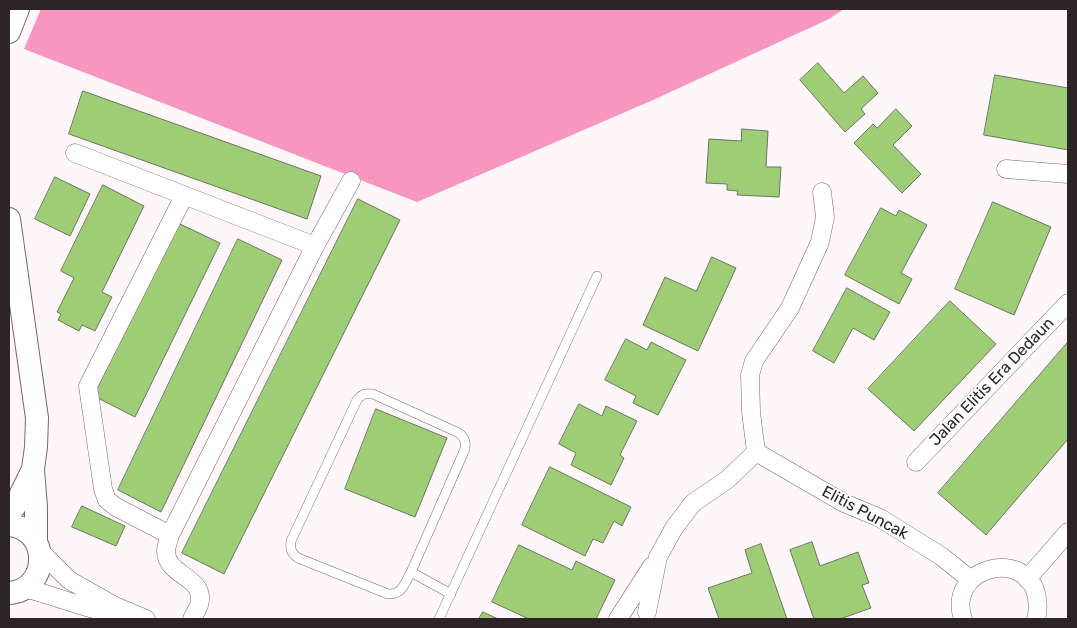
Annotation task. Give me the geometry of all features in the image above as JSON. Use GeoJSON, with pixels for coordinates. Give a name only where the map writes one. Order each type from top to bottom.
{"type":"FeatureCollection","features":[{"type":"Feature","properties":{"kind":"street"},"geometry":{"type":"LineString","coordinates":[[9,32],[18,9]]}},
{"type":"Feature","properties":{"kind":"street"},"geometry":{"type":"LineString","coordinates":[[75,153],[315,246]]}},
{"type":"Feature","properties":{"kind":"street"},"geometry":{"type":"LineString","coordinates":[[1006,169],[1068,174]]}},
{"type":"Feature","properties":{"kind":"street"},"geometry":{"type":"LineString","coordinates":[[192,619],[199,604],[200,591],[193,582],[174,570],[168,562],[166,551],[170,535],[315,246],[351,181]]}},
{"type":"Feature","properties":{"kind":"street"},"geometry":{"type":"LineString","coordinates":[[618,619],[658,557],[674,528],[694,503],[728,479],[756,452],[751,412],[750,374],[754,361],[790,308],[820,242],[826,218],[822,192]]}},
{"type":"Feature","properties":{"kind":"street"},"geometry":{"type":"LineString","coordinates":[[170,535],[116,507],[107,500],[103,489],[88,386],[184,196]]}},
{"type":"Feature","properties":{"kind":"street"},"geometry":{"type":"LineString","coordinates":[[9,219],[37,418],[33,469],[38,546],[41,561],[33,581],[17,591]]}},
{"type":"Feature","properties":{"kind":"street","name":"Jalan Elitis Era Dedaun"},"geometry":{"type":"LineString","coordinates":[[916,462],[1068,303]]}},
{"type":"Feature","properties":{"kind":"street","name":"Elitis Puncak"},"geometry":{"type":"LineString","coordinates":[[756,452],[844,503],[880,518],[942,556],[971,580]]}},
{"type":"Feature","properties":{"kind":"street"},"geometry":{"type":"LineString","coordinates":[[9,514],[33,469]]}},
{"type":"Feature","properties":{"kind":"street"},"geometry":{"type":"LineString","coordinates":[[9,525],[22,528],[30,534],[68,580],[114,606],[145,619]]}},
{"type":"Feature","properties":{"kind":"street"},"geometry":{"type":"LineString","coordinates":[[1027,579],[1068,532]]}},
{"type":"Feature","properties":{"kind":"street"},"geometry":{"type":"LineString","coordinates":[[647,612],[658,557]]}},
{"type":"Feature","properties":{"kind":"street"},"geometry":{"type":"LineString","coordinates":[[963,619],[961,601],[964,590],[971,580],[981,572],[992,568],[1005,568],[1017,571],[1027,579],[1034,589],[1038,601],[1036,619]]}},
{"type":"Feature","properties":{"kind":"street"},"geometry":{"type":"LineString","coordinates":[[17,591],[55,596],[102,612],[145,619]]}},
{"type":"Feature","properties":{"kind":"lane"},"geometry":{"type":"LineString","coordinates":[[439,619],[597,276]]}},
{"type":"Feature","properties":{"kind":"lane"},"geometry":{"type":"LineString","coordinates":[[366,393],[373,394],[459,433],[464,437],[466,443],[411,572],[399,592],[388,594],[298,558],[292,554],[290,548],[291,541],[357,400],[366,393]]}},
{"type":"Feature","properties":{"kind":"lane"},"geometry":{"type":"LineString","coordinates":[[411,572],[451,594]]}},
{"type":"Feature","properties":{"kind":"shaded area"},"geometry":{"type":"Polygon","coordinates":[[[41,9],[844,9],[829,19],[653,100],[417,202],[24,49],[41,9]]]}},
{"type":"Feature","properties":{"kind":"building"},"geometry":{"type":"Polygon","coordinates":[[[818,63],[844,93],[863,76],[878,93],[861,109],[865,114],[845,132],[800,80],[818,63]]]}},
{"type":"Feature","properties":{"kind":"building"},"geometry":{"type":"Polygon","coordinates":[[[995,75],[1068,88],[1068,150],[984,135],[995,75]]]}},
{"type":"Feature","properties":{"kind":"building"},"geometry":{"type":"Polygon","coordinates":[[[83,91],[321,176],[307,219],[69,134],[83,91]]]}},
{"type":"Feature","properties":{"kind":"building"},"geometry":{"type":"Polygon","coordinates":[[[896,109],[912,126],[893,145],[921,174],[902,193],[854,143],[873,124],[877,128],[896,109]]]}},
{"type":"Feature","properties":{"kind":"building"},"geometry":{"type":"Polygon","coordinates":[[[742,129],[768,131],[766,167],[781,167],[779,197],[737,195],[738,191],[727,190],[727,184],[706,183],[709,139],[741,141],[742,129]]]}},
{"type":"Feature","properties":{"kind":"building"},"geometry":{"type":"Polygon","coordinates":[[[55,177],[90,194],[70,236],[35,219],[55,177]]]}},
{"type":"Feature","properties":{"kind":"building"},"geometry":{"type":"Polygon","coordinates":[[[103,185],[144,206],[102,292],[112,297],[95,331],[82,325],[79,331],[58,320],[61,314],[57,312],[74,278],[61,271],[103,185]]]}},
{"type":"Feature","properties":{"kind":"building"},"geometry":{"type":"Polygon","coordinates":[[[358,199],[400,220],[224,574],[182,553],[358,199]]]}},
{"type":"Feature","properties":{"kind":"building"},"geometry":{"type":"Polygon","coordinates":[[[993,202],[1051,227],[1014,315],[955,289],[993,202]]]}},
{"type":"Feature","properties":{"kind":"building"},"geometry":{"type":"Polygon","coordinates":[[[881,208],[896,216],[899,210],[927,225],[901,273],[912,279],[899,304],[845,275],[881,208]]]}},
{"type":"Feature","properties":{"kind":"building"},"geometry":{"type":"Polygon","coordinates":[[[178,223],[220,243],[135,417],[94,396],[178,223]]]}},
{"type":"Feature","properties":{"kind":"building"},"geometry":{"type":"Polygon","coordinates":[[[238,239],[282,260],[161,512],[118,490],[238,239]]]}},
{"type":"Feature","properties":{"kind":"building"},"geometry":{"type":"Polygon","coordinates":[[[712,257],[736,268],[698,351],[643,325],[665,277],[696,291],[712,257]]]}},
{"type":"Feature","properties":{"kind":"building"},"geometry":{"type":"Polygon","coordinates":[[[847,288],[890,312],[874,340],[853,328],[834,363],[813,351],[847,288]]]}},
{"type":"Feature","properties":{"kind":"building"},"geometry":{"type":"Polygon","coordinates":[[[950,301],[996,344],[914,431],[868,389],[950,301]]]}},
{"type":"Feature","properties":{"kind":"building"},"geometry":{"type":"Polygon","coordinates":[[[626,339],[647,350],[651,342],[686,360],[658,415],[633,403],[636,396],[605,380],[626,339]]]}},
{"type":"Feature","properties":{"kind":"building"},"geometry":{"type":"Polygon","coordinates":[[[1068,342],[1068,439],[986,535],[938,493],[1068,342]]]}},
{"type":"Feature","properties":{"kind":"building"},"geometry":{"type":"Polygon","coordinates":[[[579,404],[602,416],[606,406],[637,421],[620,455],[624,458],[611,485],[571,465],[576,453],[559,444],[579,404]]]}},
{"type":"Feature","properties":{"kind":"building"},"geometry":{"type":"Polygon","coordinates":[[[376,409],[447,438],[415,517],[345,489],[376,409]]]}},
{"type":"Feature","properties":{"kind":"building"},"geometry":{"type":"Polygon","coordinates":[[[550,467],[631,507],[622,526],[614,521],[603,543],[593,539],[585,556],[522,525],[550,467]]]}},
{"type":"Feature","properties":{"kind":"building"},"geometry":{"type":"Polygon","coordinates":[[[82,506],[125,526],[116,546],[72,527],[82,506]]]}},
{"type":"Feature","properties":{"kind":"building"},"geometry":{"type":"Polygon","coordinates":[[[812,542],[820,566],[858,552],[869,583],[862,585],[871,608],[840,619],[814,619],[790,550],[812,542]]]}},
{"type":"Feature","properties":{"kind":"building"},"geometry":{"type":"Polygon","coordinates":[[[761,544],[787,619],[719,619],[708,588],[752,573],[745,550],[761,544]]]}},
{"type":"Feature","properties":{"kind":"building"},"geometry":{"type":"Polygon","coordinates":[[[519,545],[572,570],[576,561],[615,580],[596,619],[529,619],[492,602],[519,545]]]}},
{"type":"Feature","properties":{"kind":"building"},"geometry":{"type":"Polygon","coordinates":[[[483,612],[498,619],[479,619],[483,612]]]}}]}
